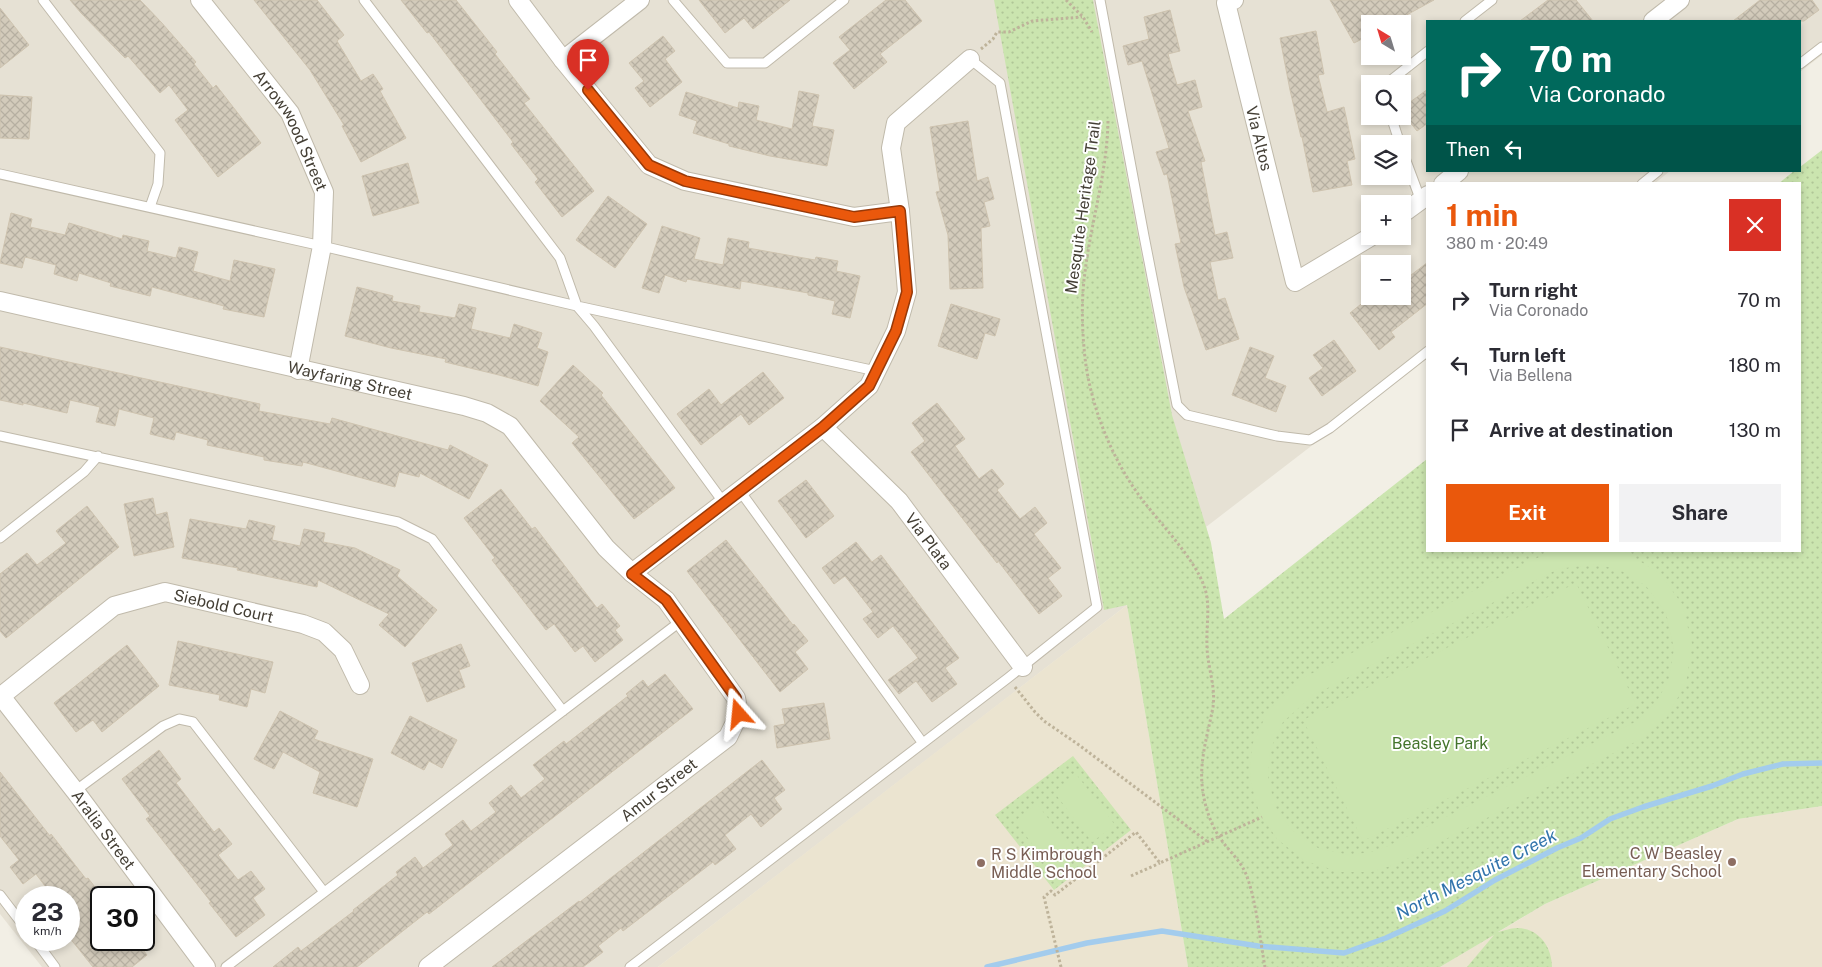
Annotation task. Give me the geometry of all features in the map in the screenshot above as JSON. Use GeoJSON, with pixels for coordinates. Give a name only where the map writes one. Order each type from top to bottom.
{"type":"FeatureCollection","features":[{"type":"Feature","properties":{"kind":"street","name":"Arrowwood Street"},"geometry":{"type":"LineString","coordinates":[[200,0],[290,113],[324,192],[322,246],[298,370]]}},
{"type":"Feature","properties":{"kind":"street"},"geometry":{"type":"LineString","coordinates":[[518,0],[563,60],[649,165],[685,181],[854,217],[900,211]]}},
{"type":"Feature","properties":{"kind":"street"},"geometry":{"type":"LineString","coordinates":[[563,60],[640,0]]}},
{"type":"Feature","properties":{"kind":"street","name":"Via Altos"},"geometry":{"type":"LineString","coordinates":[[1234,0],[1226,3],[1295,282],[1333,258],[1361,244]]}},
{"type":"Feature","properties":{"kind":"street"},"geometry":{"type":"LineString","coordinates":[[1653,20],[1680,0]]}},
{"type":"Feature","properties":{"kind":"street"},"geometry":{"type":"LineString","coordinates":[[632,574],[823,427],[869,386],[896,331],[907,292],[900,211],[891,148],[896,123],[970,59]]}},
{"type":"Feature","properties":{"kind":"street"},"geometry":{"type":"LineString","coordinates":[[1445,182],[1458,172]]}},
{"type":"Feature","properties":{"kind":"street"},"geometry":{"type":"LineString","coordinates":[[1411,207],[1424,198]]}},
{"type":"Feature","properties":{"kind":"street","name":"Wayfaring Street"},"geometry":{"type":"LineString","coordinates":[[0,301],[298,370],[464,406],[487,413],[510,426],[606,548],[632,574]]}},
{"type":"Feature","properties":{"kind":"street","name":"Via Plata"},"geometry":{"type":"LineString","coordinates":[[823,427],[899,501],[1023,667]]}},
{"type":"Feature","properties":{"kind":"street","name":"Amur Street"},"geometry":{"type":"LineString","coordinates":[[428,967],[728,737],[739,714],[736,698],[666,600],[632,574]]}},
{"type":"Feature","properties":{"kind":"street","name":"Siebold Court"},"geometry":{"type":"LineString","coordinates":[[0,696],[114,606],[165,592],[303,624],[324,632],[344,650],[360,685]]}},
{"type":"Feature","properties":{"kind":"street","name":"Aralia Street"},"geometry":{"type":"LineString","coordinates":[[0,696],[75,791],[206,967]]}},
{"type":"Feature","properties":{"kind":"lane"},"geometry":{"type":"LineString","coordinates":[[43,0],[160,153],[158,184],[150,207]]}},
{"type":"Feature","properties":{"kind":"lane"},"geometry":{"type":"LineString","coordinates":[[364,0],[560,258],[577,306],[600,334],[724,503]]}},
{"type":"Feature","properties":{"kind":"lane"},"geometry":{"type":"LineString","coordinates":[[673,0],[727,63],[766,63],[844,0]]}},
{"type":"Feature","properties":{"kind":"lane"},"geometry":{"type":"LineString","coordinates":[[1100,0],[1177,405],[1187,415],[1276,436],[1310,440],[1330,428],[1426,353]]}},
{"type":"Feature","properties":{"kind":"lane"},"geometry":{"type":"LineString","coordinates":[[1466,20],[1492,0]]}},
{"type":"Feature","properties":{"kind":"lane"},"geometry":{"type":"LineString","coordinates":[[1801,63],[1822,47]]}},
{"type":"Feature","properties":{"kind":"lane"},"geometry":{"type":"LineString","coordinates":[[1397,75],[1426,53]]}},
{"type":"Feature","properties":{"kind":"lane"},"geometry":{"type":"LineString","coordinates":[[630,967],[922,742],[1023,667],[1097,607],[1000,82],[970,59]]}},
{"type":"Feature","properties":{"kind":"lane"},"geometry":{"type":"LineString","coordinates":[[1411,170],[1424,198]]}},
{"type":"Feature","properties":{"kind":"lane"},"geometry":{"type":"LineString","coordinates":[[1644,182],[1657,172]]}},
{"type":"Feature","properties":{"kind":"lane"},"geometry":{"type":"LineString","coordinates":[[0,174],[322,246],[577,306],[876,371]]}},
{"type":"Feature","properties":{"kind":"lane"},"geometry":{"type":"LineString","coordinates":[[0,436],[398,522],[432,539],[563,711]]}},
{"type":"Feature","properties":{"kind":"lane"},"geometry":{"type":"LineString","coordinates":[[0,538],[84,472],[98,456]]}},
{"type":"Feature","properties":{"kind":"lane"},"geometry":{"type":"LineString","coordinates":[[740,491],[922,742]]}},
{"type":"Feature","properties":{"kind":"lane"},"geometry":{"type":"LineString","coordinates":[[226,967],[681,621]]}},
{"type":"Feature","properties":{"kind":"lane"},"geometry":{"type":"LineString","coordinates":[[75,791],[163,726],[179,719],[193,722],[324,892]]}},
{"type":"Feature","properties":{"kind":"lane"},"geometry":{"type":"LineString","coordinates":[[0,894],[15,914]]}},
{"type":"Feature","properties":{"kind":"lane"},"geometry":{"type":"LineString","coordinates":[[43,951],[55,967]]}},
{"type":"Feature","properties":{"kind":"path"},"geometry":{"type":"LineString","coordinates":[[1066,0],[1083,16],[1095,41]]}},
{"type":"Feature","properties":{"kind":"path"},"geometry":{"type":"LineString","coordinates":[[970,59],[993,39],[997,32],[1009,32],[1032,21],[1083,16]]}},
{"type":"Feature","properties":{"kind":"path","name":"Mesquite Heritage Trail"},"geometry":{"type":"LineString","coordinates":[[1108,112],[1108,139],[1101,188],[1085,272],[1083,297],[1085,359],[1093,396],[1105,434],[1125,474],[1191,562],[1205,588],[1208,617],[1208,656],[1214,694],[1202,765],[1202,789],[1208,812],[1219,837],[1235,856],[1246,874],[1265,967]]}},
{"type":"Feature","properties":{"kind":"path"},"geometry":{"type":"LineString","coordinates":[[1008,678],[1044,721],[1208,842]]}},
{"type":"Feature","properties":{"kind":"path"},"geometry":{"type":"LineString","coordinates":[[1131,876],[1262,817]]}},
{"type":"Feature","properties":{"kind":"path"},"geometry":{"type":"LineString","coordinates":[[1061,967],[1044,897],[1051,891],[1055,895],[1136,832],[1160,863]]}},
{"type":"Feature","properties":{"kind":"shaded area"},"geometry":{"type":"Polygon","coordinates":[[[0,0],[1822,0],[1822,55],[1801,71],[1801,20],[1426,20],[1426,172],[1669,172],[1656,182],[1426,182],[1426,358],[1206,527],[1211,543],[1127,605],[658,967],[42,967],[29,951],[80,951],[80,886],[15,886],[15,933],[0,914],[0,0]]]}},
{"type":"Feature","properties":{"kind":"shaded area","name":"R S Kimbrough Middle School"},"geometry":{"type":"Polygon","coordinates":[[[1127,605],[1188,967],[658,967],[927,759],[1127,605]]]}},
{"type":"Feature","properties":{"kind":"shaded area","name":"C W Beasley Elementary School"},"geometry":{"type":"Polygon","coordinates":[[[1822,806],[1822,967],[1440,967],[1545,904],[1738,819],[1822,806]]]}},
{"type":"Feature","properties":{"kind":"green space","name":"Beasley Park"},"geometry":{"type":"Polygon","coordinates":[[[994,0],[1093,0],[1172,415],[1211,543],[1224,619],[1426,460],[1426,552],[1801,552],[1801,182],[1780,182],[1793,172],[1801,172],[1801,166],[1822,150],[1822,806],[1738,819],[1545,904],[1498,932],[1512,928],[1532,931],[1547,946],[1550,952],[1552,967],[1467,967],[1494,935],[1440,967],[1188,967],[1127,605],[1104,610],[994,0]]]}},
{"type":"Feature","properties":{"kind":"green space"},"geometry":{"type":"Polygon","coordinates":[[[1549,552],[1625,552],[1659,573],[1682,604],[1692,644],[1686,683],[1667,717],[1643,738],[1397,864],[1371,872],[1340,872],[1305,861],[1277,839],[1259,812],[1250,779],[1252,745],[1269,709],[1303,678],[1549,552]],[[1596,564],[1558,569],[1312,696],[1283,722],[1270,750],[1268,780],[1276,808],[1293,831],[1318,848],[1349,855],[1371,852],[1388,846],[1635,722],[1656,703],[1669,679],[1674,649],[1666,613],[1646,586],[1620,570],[1596,564]]]}},
{"type":"Feature","properties":{"kind":"green space"},"geometry":{"type":"Polygon","coordinates":[[[1576,583],[1636,704],[1363,841],[1303,720],[1576,583]]]}},
{"type":"Feature","properties":{"kind":"green space"},"geometry":{"type":"Polygon","coordinates":[[[1073,756],[1131,830],[1054,890],[995,815],[1073,756]]]}},
{"type":"Feature","properties":{"kind":"green space"},"geometry":{"type":"Polygon","coordinates":[[[1076,774],[1115,825],[1092,842],[1054,792],[1076,774]]]}},
{"type":"Feature","properties":{"kind":"green space"},"geometry":{"type":"Polygon","coordinates":[[[1037,804],[1076,854],[1053,872],[1015,821],[1037,804]]]}},
{"type":"Feature","properties":{"kind":"building"},"geometry":{"type":"Polygon","coordinates":[[[70,0],[140,0],[196,62],[194,64],[213,88],[216,85],[261,143],[218,177],[175,120],[188,110],[169,85],[160,93],[128,56],[125,58],[70,0]]]}},
{"type":"Feature","properties":{"kind":"building"},"geometry":{"type":"Polygon","coordinates":[[[254,0],[317,0],[344,35],[337,41],[361,81],[373,74],[383,89],[380,91],[406,138],[361,162],[342,126],[344,125],[310,70],[254,0]]]}},
{"type":"Feature","properties":{"kind":"building"},"geometry":{"type":"Polygon","coordinates":[[[401,0],[456,0],[497,52],[495,54],[530,99],[524,103],[594,191],[562,217],[535,182],[538,179],[511,144],[513,142],[429,32],[427,33],[401,0]]]}},
{"type":"Feature","properties":{"kind":"building"},"geometry":{"type":"Polygon","coordinates":[[[699,0],[790,0],[753,29],[744,18],[725,33],[699,0]]]}},
{"type":"Feature","properties":{"kind":"building"},"geometry":{"type":"Polygon","coordinates":[[[886,0],[905,0],[922,21],[880,54],[887,62],[854,89],[833,63],[850,50],[839,37],[886,0]]]}},
{"type":"Feature","properties":{"kind":"building"},"geometry":{"type":"Polygon","coordinates":[[[1330,0],[1434,0],[1406,15],[1361,15],[1361,40],[1354,43],[1330,0]]]}},
{"type":"Feature","properties":{"kind":"building"},"geometry":{"type":"Polygon","coordinates":[[[1548,0],[1576,0],[1592,20],[1521,20],[1548,0]]]}},
{"type":"Feature","properties":{"kind":"building"},"geometry":{"type":"Polygon","coordinates":[[[1760,0],[1812,0],[1819,10],[1804,21],[1734,20],[1760,0]]]}},
{"type":"Feature","properties":{"kind":"building"},"geometry":{"type":"Polygon","coordinates":[[[0,8],[29,45],[0,68],[0,8]]]}},
{"type":"Feature","properties":{"kind":"building"},"geometry":{"type":"Polygon","coordinates":[[[1170,10],[1180,51],[1168,54],[1177,85],[1195,80],[1202,107],[1188,111],[1205,161],[1201,162],[1215,235],[1227,232],[1233,258],[1210,262],[1218,300],[1225,298],[1239,339],[1206,350],[1184,287],[1175,244],[1181,243],[1167,174],[1164,175],[1156,152],[1169,148],[1142,61],[1128,65],[1123,46],[1149,39],[1144,17],[1170,10]]]}},
{"type":"Feature","properties":{"kind":"building"},"geometry":{"type":"Polygon","coordinates":[[[1316,31],[1324,74],[1318,75],[1327,112],[1344,107],[1355,159],[1347,161],[1352,185],[1313,192],[1280,38],[1316,31]]]}},
{"type":"Feature","properties":{"kind":"building"},"geometry":{"type":"Polygon","coordinates":[[[663,36],[675,51],[665,59],[682,82],[650,107],[635,88],[644,81],[629,63],[663,36]]]}},
{"type":"Feature","properties":{"kind":"building"},"geometry":{"type":"Polygon","coordinates":[[[1426,90],[1426,124],[1417,131],[1411,123],[1411,101],[1426,90]]]}},
{"type":"Feature","properties":{"kind":"building"},"geometry":{"type":"Polygon","coordinates":[[[799,91],[819,95],[812,126],[834,130],[827,166],[770,156],[729,146],[729,144],[693,133],[697,121],[679,115],[686,92],[738,108],[739,102],[759,106],[756,120],[792,129],[799,91]]]}},
{"type":"Feature","properties":{"kind":"building"},"geometry":{"type":"Polygon","coordinates":[[[0,95],[32,97],[29,139],[0,138],[0,95]]]}},
{"type":"Feature","properties":{"kind":"building"},"geometry":{"type":"Polygon","coordinates":[[[968,121],[977,181],[988,177],[994,199],[984,202],[990,226],[981,228],[983,288],[950,289],[948,235],[936,192],[940,191],[930,127],[968,121]]]}},
{"type":"Feature","properties":{"kind":"building"},"geometry":{"type":"Polygon","coordinates":[[[408,163],[419,203],[373,216],[362,176],[408,163]]]}},
{"type":"Feature","properties":{"kind":"building"},"geometry":{"type":"Polygon","coordinates":[[[608,196],[647,224],[615,268],[576,240],[608,196]]]}},
{"type":"Feature","properties":{"kind":"building"},"geometry":{"type":"Polygon","coordinates":[[[11,213],[32,219],[30,227],[65,235],[69,223],[122,239],[123,235],[149,241],[147,251],[176,258],[179,247],[198,252],[193,271],[230,281],[234,260],[275,269],[264,317],[223,309],[224,306],[152,287],[150,296],[110,286],[111,283],[79,273],[77,281],[54,274],[56,265],[25,257],[22,268],[0,263],[11,213]]]}},
{"type":"Feature","properties":{"kind":"building"},"geometry":{"type":"Polygon","coordinates":[[[662,226],[700,238],[694,259],[723,265],[728,238],[749,242],[748,248],[815,260],[816,257],[838,261],[836,271],[860,276],[850,318],[832,314],[835,301],[808,295],[808,293],[741,281],[740,289],[687,279],[686,282],[665,275],[659,293],[642,288],[662,226]]]}},
{"type":"Feature","properties":{"kind":"building"},"geometry":{"type":"Polygon","coordinates":[[[1426,264],[1426,305],[1391,332],[1395,337],[1379,350],[1350,313],[1361,304],[1411,305],[1411,275],[1426,264]]]}},
{"type":"Feature","properties":{"kind":"building"},"geometry":{"type":"Polygon","coordinates":[[[357,287],[393,296],[392,301],[420,306],[419,312],[455,318],[459,304],[476,308],[471,329],[510,338],[514,324],[542,333],[537,348],[548,352],[538,386],[445,362],[446,359],[345,336],[357,287]]]}},
{"type":"Feature","properties":{"kind":"building"},"geometry":{"type":"Polygon","coordinates":[[[951,304],[1000,319],[995,336],[985,333],[977,359],[938,346],[951,304]]]}},
{"type":"Feature","properties":{"kind":"building"},"geometry":{"type":"Polygon","coordinates":[[[1334,340],[1356,371],[1322,396],[1309,378],[1323,368],[1313,355],[1334,340]]]}},
{"type":"Feature","properties":{"kind":"building"},"geometry":{"type":"Polygon","coordinates":[[[0,347],[260,404],[259,411],[330,424],[332,418],[448,450],[450,445],[488,465],[469,499],[420,473],[419,477],[399,472],[395,487],[303,462],[302,466],[264,460],[264,457],[207,445],[208,440],[176,432],[174,440],[150,434],[154,418],[119,409],[115,426],[96,422],[100,407],[70,400],[67,413],[0,400],[0,347]]]}},
{"type":"Feature","properties":{"kind":"building"},"geometry":{"type":"Polygon","coordinates":[[[1250,347],[1274,356],[1265,378],[1286,386],[1276,412],[1232,395],[1250,347]]]}},
{"type":"Feature","properties":{"kind":"building"},"geometry":{"type":"Polygon","coordinates":[[[573,365],[603,393],[601,395],[675,488],[634,519],[572,443],[579,437],[540,401],[573,365]]]}},
{"type":"Feature","properties":{"kind":"building"},"geometry":{"type":"Polygon","coordinates":[[[763,372],[784,398],[749,425],[741,414],[701,445],[677,414],[709,389],[721,405],[763,372]]]}},
{"type":"Feature","properties":{"kind":"building"},"geometry":{"type":"Polygon","coordinates":[[[937,403],[965,439],[955,446],[979,479],[992,469],[1004,484],[997,490],[1020,519],[1035,507],[1047,523],[1034,534],[1061,568],[1048,578],[1062,596],[1039,614],[911,452],[925,441],[912,423],[937,403]]]}},
{"type":"Feature","properties":{"kind":"building"},"geometry":{"type":"Polygon","coordinates":[[[806,480],[834,516],[806,538],[778,501],[806,480]]]}},
{"type":"Feature","properties":{"kind":"building"},"geometry":{"type":"Polygon","coordinates":[[[501,489],[532,529],[535,527],[597,608],[602,604],[620,626],[615,630],[623,640],[595,662],[583,646],[575,652],[554,624],[546,630],[492,560],[495,558],[464,518],[501,489]]]}},
{"type":"Feature","properties":{"kind":"building"},"geometry":{"type":"Polygon","coordinates":[[[153,498],[156,515],[167,512],[174,547],[134,556],[124,504],[153,498]]]}},
{"type":"Feature","properties":{"kind":"building"},"geometry":{"type":"Polygon","coordinates":[[[87,506],[119,547],[6,638],[0,631],[0,574],[27,553],[37,565],[66,543],[56,531],[87,506]]]}},
{"type":"Feature","properties":{"kind":"building"},"geometry":{"type":"Polygon","coordinates":[[[190,519],[246,529],[249,520],[275,526],[272,540],[300,546],[304,529],[325,533],[323,542],[355,548],[400,570],[397,576],[437,610],[405,647],[379,625],[389,614],[318,580],[317,587],[237,570],[238,568],[182,558],[190,519]]]}},
{"type":"Feature","properties":{"kind":"building"},"geometry":{"type":"Polygon","coordinates":[[[726,540],[793,625],[808,641],[795,652],[808,669],[780,692],[687,571],[726,540]]]}},
{"type":"Feature","properties":{"kind":"building"},"geometry":{"type":"Polygon","coordinates":[[[856,542],[872,562],[881,555],[959,658],[945,668],[957,684],[932,702],[916,681],[899,694],[888,680],[918,658],[893,626],[878,638],[863,619],[873,612],[845,576],[834,584],[822,568],[856,542]]]}},
{"type":"Feature","properties":{"kind":"building"},"geometry":{"type":"Polygon","coordinates":[[[178,641],[273,662],[265,693],[251,689],[247,707],[219,700],[220,695],[169,685],[178,641]]]}},
{"type":"Feature","properties":{"kind":"building"},"geometry":{"type":"Polygon","coordinates":[[[461,644],[470,666],[459,670],[465,687],[427,702],[412,663],[461,644]]]}},
{"type":"Feature","properties":{"kind":"building"},"geometry":{"type":"Polygon","coordinates":[[[127,645],[159,686],[102,732],[93,720],[76,732],[54,703],[127,645]]]}},
{"type":"Feature","properties":{"kind":"building"},"geometry":{"type":"Polygon","coordinates":[[[665,674],[693,709],[429,914],[427,912],[357,967],[273,967],[298,947],[301,951],[354,911],[398,875],[396,872],[415,857],[423,868],[453,845],[445,834],[463,820],[471,831],[496,812],[489,803],[511,785],[521,798],[545,779],[533,765],[564,741],[566,744],[628,696],[626,694],[643,680],[648,687],[665,674]]]}},
{"type":"Feature","properties":{"kind":"building"},"geometry":{"type":"Polygon","coordinates":[[[824,703],[830,739],[777,748],[774,726],[785,724],[782,709],[824,703]]]}},
{"type":"Feature","properties":{"kind":"building"},"geometry":{"type":"Polygon","coordinates":[[[280,711],[318,731],[314,739],[373,759],[357,807],[313,793],[320,772],[283,752],[274,769],[254,759],[280,711]]]}},
{"type":"Feature","properties":{"kind":"building"},"geometry":{"type":"Polygon","coordinates":[[[410,716],[457,740],[442,768],[429,761],[424,770],[391,753],[410,716]]]}},
{"type":"Feature","properties":{"kind":"building"},"geometry":{"type":"Polygon","coordinates":[[[159,750],[181,779],[176,783],[214,832],[219,828],[232,844],[218,855],[238,880],[251,871],[265,889],[253,898],[265,915],[236,937],[146,819],[150,816],[122,779],[159,750]]]}},
{"type":"Feature","properties":{"kind":"building"},"geometry":{"type":"Polygon","coordinates":[[[762,760],[785,790],[774,798],[782,809],[761,827],[751,814],[725,835],[736,849],[715,865],[713,862],[623,931],[621,928],[598,946],[603,952],[583,967],[492,967],[580,902],[762,760]]]}},
{"type":"Feature","properties":{"kind":"building"},"geometry":{"type":"Polygon","coordinates":[[[0,772],[50,836],[51,834],[86,879],[88,878],[94,886],[90,886],[90,951],[144,951],[147,955],[132,967],[93,967],[80,951],[80,886],[45,886],[36,874],[23,884],[10,867],[19,860],[0,836],[0,772]]]}},
{"type":"Feature","properties":{"kind":"waterway","name":"North Mesquite Creek"},"geometry":{"type":"LineString","coordinates":[[987,967],[1087,943],[1162,931],[1258,946],[1344,953],[1386,938],[1445,911],[1495,880],[1557,848],[1581,838],[1610,819],[1743,774],[1783,764],[1822,763]]}},
{"type":"Feature","properties":{"kind":"place","name":"C W Beasley Elementary School"},"geometry":{"type":"Point","coordinates":[1732,862]}},
{"type":"Feature","properties":{"kind":"place","name":"R S Kimbrough Middle School"},"geometry":{"type":"Point","coordinates":[981,863]}},
{"type":"Feature","properties":{"kind":"route"},"geometry":{"type":"LineString","coordinates":[[588,90],[649,165],[685,181],[854,217],[900,211],[907,292],[896,331],[869,386],[823,427],[632,574],[666,600],[736,698],[739,714]]}}]}
